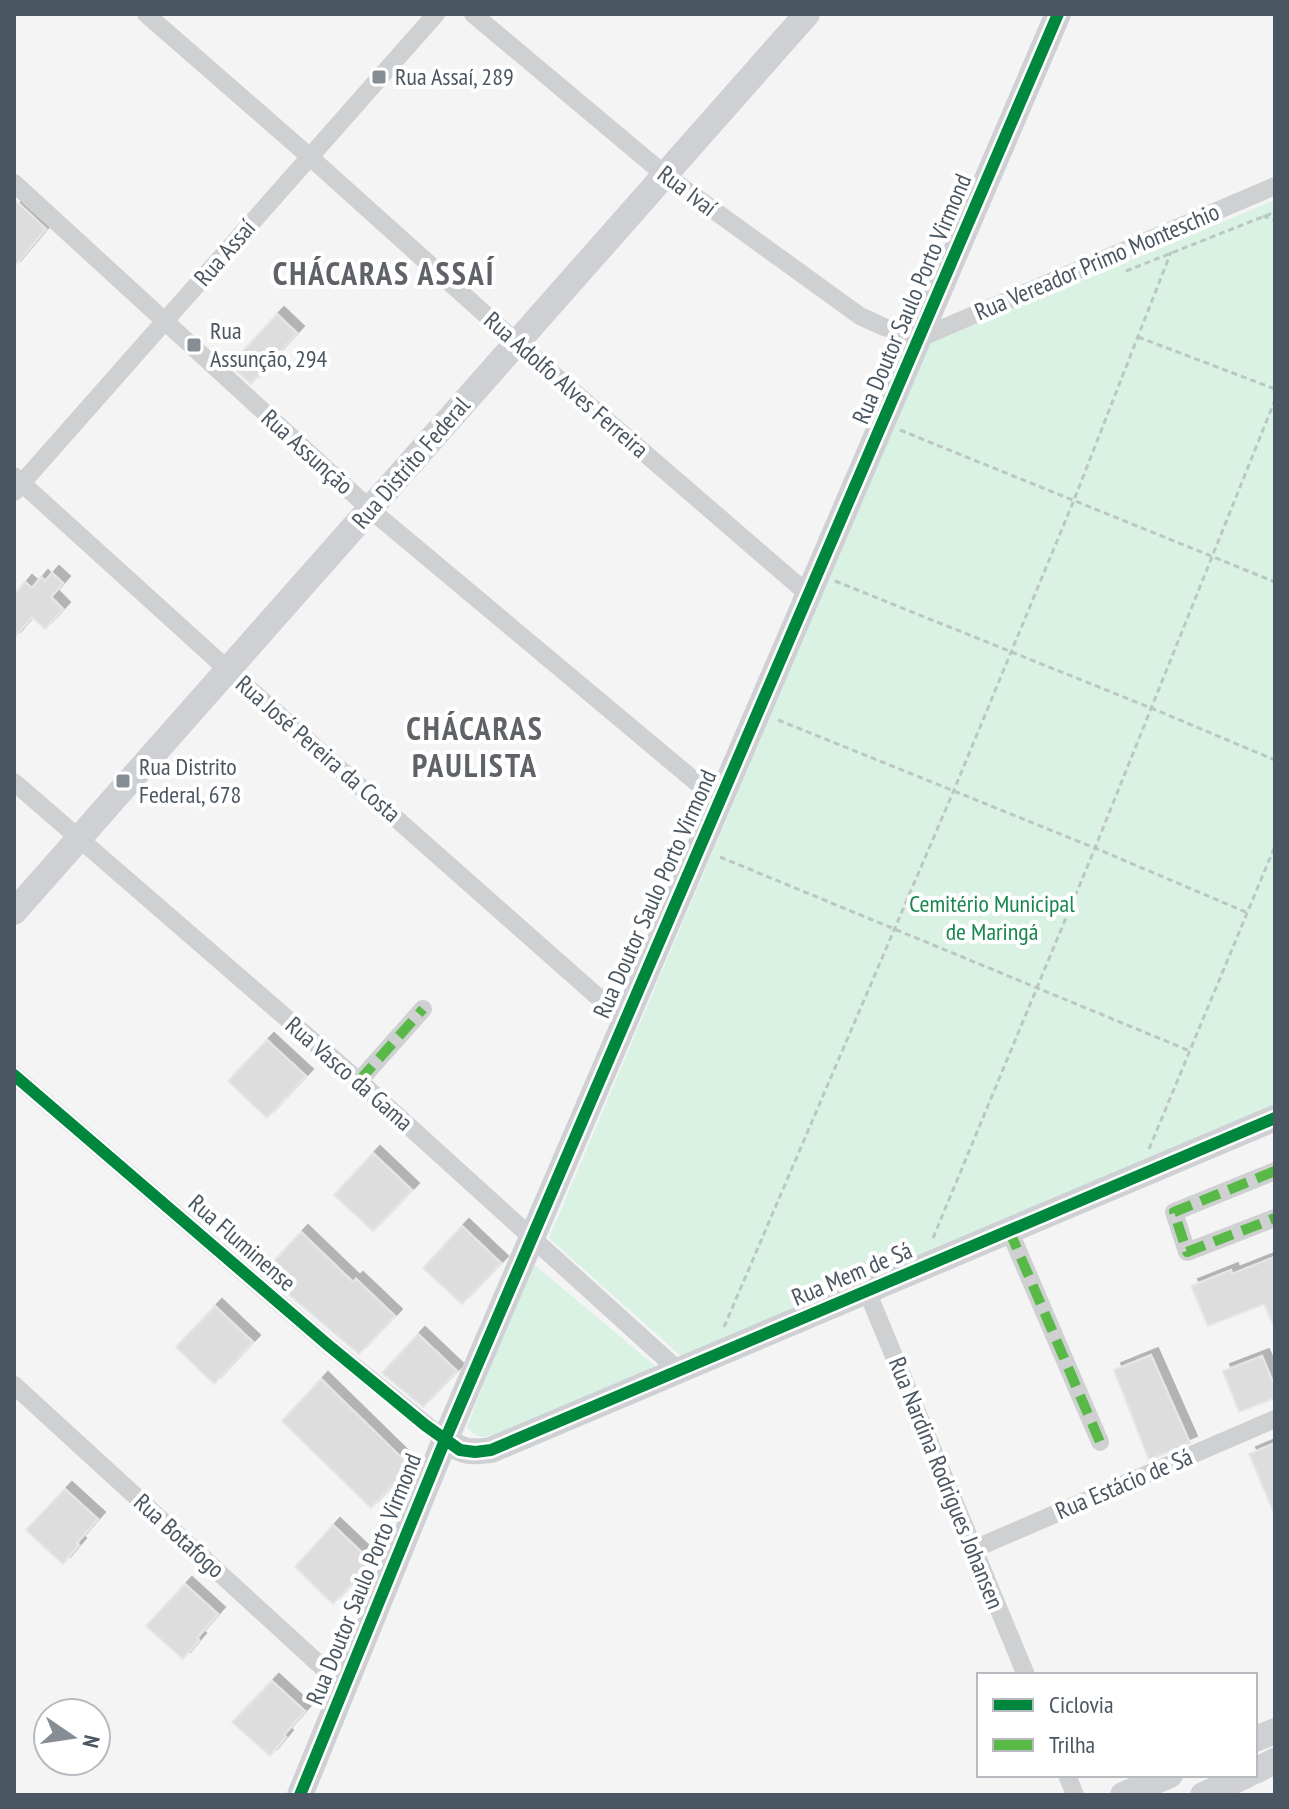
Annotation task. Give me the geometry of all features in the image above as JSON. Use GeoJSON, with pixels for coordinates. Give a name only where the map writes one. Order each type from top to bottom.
{"type":"FeatureCollection","features":[{"type":"Feature","properties":{"kind":"street","name":"Rua Adolfo Alves Ferreira"},"geometry":{"type":"LineString","coordinates":[[146,14],[517,343],[808,594]]}},
{"type":"Feature","properties":{"kind":"street","name":"Rua Assaí"},"geometry":{"type":"LineString","coordinates":[[17,484],[436,14]]}},
{"type":"Feature","properties":{"kind":"street","name":"Rua Ivaí"},"geometry":{"type":"LineString","coordinates":[[473,14],[665,175],[860,316],[920,338]]}},
{"type":"Feature","properties":{"kind":"street","name":"Rua Doutor Saulo Porto Virmond"},"geometry":{"type":"LineString","coordinates":[[300,1795],[445,1440],[1058,14]]}},
{"type":"Feature","properties":{"kind":"street","name":"Rua Distrito Federal"},"geometry":{"type":"LineString","coordinates":[[14,912],[371,510],[801,16]]}},
{"type":"Feature","properties":{"kind":"street","name":"Rua Assunção"},"geometry":{"type":"LineString","coordinates":[[14,183],[371,510],[720,802]]}},
{"type":"Feature","properties":{"kind":"street","name":"Rua Vereador Primo Monteschio"},"geometry":{"type":"LineString","coordinates":[[920,338],[1275,186]]}},
{"type":"Feature","properties":{"kind":"street","name":"Rua José Pereira da Costa"},"geometry":{"type":"LineString","coordinates":[[17,484],[624,1020]]}},
{"type":"Feature","properties":{"kind":"street","name":"Rua Vasco da Gama"},"geometry":{"type":"LineString","coordinates":[[14,782],[359,1081],[679,1371]]}},
{"type":"Feature","properties":{"kind":"street"},"geometry":{"type":"LineString","coordinates":[[359,1081],[423,1009]]}},
{"type":"Feature","properties":{"kind":"street","name":"Rua Fluminense"},"geometry":{"type":"LineString","coordinates":[[14,1075],[328,1345],[445,1440]]}},
{"type":"Feature","properties":{"kind":"street","name":"Rua Mem de Sá"},"geometry":{"type":"LineString","coordinates":[[445,1440],[460,1450],[491,1450],[1275,1118]]}},
{"type":"Feature","properties":{"kind":"street"},"geometry":{"type":"LineString","coordinates":[[1275,1171],[1174,1212],[1187,1252],[1275,1218]]}},
{"type":"Feature","properties":{"kind":"street"},"geometry":{"type":"LineString","coordinates":[[1009,1230],[1100,1442]]}},
{"type":"Feature","properties":{"kind":"street","name":"Rua Nardina Rodrigues Johansen"},"geometry":{"type":"LineString","coordinates":[[867,1291],[1025,1673]]}},
{"type":"Feature","properties":{"kind":"street","name":"Rua Botafogo"},"geometry":{"type":"LineString","coordinates":[[14,1385],[344,1687]]}},
{"type":"Feature","properties":{"kind":"street","name":"Rua Estácio de Sá"},"geometry":{"type":"LineString","coordinates":[[974,1549],[1275,1419]]}},
{"type":"Feature","properties":{"kind":"street"},"geometry":{"type":"LineString","coordinates":[[1257,1770],[1275,1761]]}},
{"type":"Feature","properties":{"kind":"street"},"geometry":{"type":"LineString","coordinates":[[1123,1795],[1165,1777]]}},
{"type":"Feature","properties":{"kind":"street"},"geometry":{"type":"LineString","coordinates":[[1203,1795],[1243,1777]]}},
{"type":"Feature","properties":{"kind":"path"},"geometry":{"type":"LineString","coordinates":[[1115,275],[1275,212]]}},
{"type":"Feature","properties":{"kind":"path"},"geometry":{"type":"LineString","coordinates":[[1263,216],[1275,220]]}},
{"type":"Feature","properties":{"kind":"path"},"geometry":{"type":"LineString","coordinates":[[738,1323],[723,1329],[954,790],[1074,500],[1171,252]]}},
{"type":"Feature","properties":{"kind":"path"},"geometry":{"type":"LineString","coordinates":[[1138,337],[1275,389]]}},
{"type":"Feature","properties":{"kind":"path"},"geometry":{"type":"LineString","coordinates":[[930,1245],[1095,848],[1275,400]]}},
{"type":"Feature","properties":{"kind":"path"},"geometry":{"type":"LineString","coordinates":[[900,430],[1275,582]]}},
{"type":"Feature","properties":{"kind":"path"},"geometry":{"type":"LineString","coordinates":[[835,581],[1275,760]]}},
{"type":"Feature","properties":{"kind":"path"},"geometry":{"type":"LineString","coordinates":[[776,719],[1248,913]]}},
{"type":"Feature","properties":{"kind":"path"},"geometry":{"type":"LineString","coordinates":[[1162,1146],[1147,1152],[1275,846]]}},
{"type":"Feature","properties":{"kind":"path"},"geometry":{"type":"LineString","coordinates":[[718,856],[1190,1051]]}},
{"type":"Feature","properties":{"kind":"green space","name":"Cemitério Municipal de Maringá"},"geometry":{"type":"Polygon","coordinates":[[[1275,200],[1275,1107],[682,1357],[549,1238],[928,344],[1275,200]]]}},
{"type":"Feature","properties":{"kind":"green space"},"geometry":{"type":"Polygon","coordinates":[[[531,1262],[659,1369],[501,1434],[479,1436],[467,1427],[531,1262]]]}},
{"type":"Feature","properties":{"kind":"building"},"geometry":{"type":"Polygon","coordinates":[[[14,199],[46,229],[14,267],[14,199]]]}},
{"type":"Feature","properties":{"kind":"building"},"geometry":{"type":"Polygon","coordinates":[[[277,314],[297,333],[251,384],[230,365],[277,314]]]}},
{"type":"Feature","properties":{"kind":"building"},"geometry":{"type":"Polygon","coordinates":[[[52,573],[63,583],[51,597],[63,609],[45,629],[32,617],[14,638],[14,595],[25,582],[32,588],[41,577],[45,581],[52,573]]]}},
{"type":"Feature","properties":{"kind":"building"},"geometry":{"type":"Polygon","coordinates":[[[267,1040],[306,1076],[267,1118],[228,1081],[267,1040]]]}},
{"type":"Feature","properties":{"kind":"building"},"geometry":{"type":"Polygon","coordinates":[[[373,1153],[412,1190],[373,1231],[334,1195],[373,1153]]]}},
{"type":"Feature","properties":{"kind":"building"},"geometry":{"type":"Polygon","coordinates":[[[462,1226],[501,1263],[462,1304],[423,1268],[462,1226]]]}},
{"type":"Feature","properties":{"kind":"building"},"geometry":{"type":"Polygon","coordinates":[[[301,1232],[353,1282],[356,1279],[395,1316],[359,1354],[263,1273],[301,1232]]]}},
{"type":"Feature","properties":{"kind":"building"},"geometry":{"type":"Polygon","coordinates":[[[1275,1257],[1275,1329],[1264,1304],[1208,1326],[1191,1286],[1275,1257]]]}},
{"type":"Feature","properties":{"kind":"building"},"geometry":{"type":"Polygon","coordinates":[[[215,1306],[253,1342],[214,1384],[176,1347],[215,1306]]]}},
{"type":"Feature","properties":{"kind":"building"},"geometry":{"type":"Polygon","coordinates":[[[418,1334],[457,1371],[423,1407],[382,1373],[418,1334]]]}},
{"type":"Feature","properties":{"kind":"building"},"geometry":{"type":"Polygon","coordinates":[[[1151,1355],[1190,1443],[1149,1460],[1114,1370],[1151,1355]]]}},
{"type":"Feature","properties":{"kind":"building"},"geometry":{"type":"Polygon","coordinates":[[[1262,1356],[1275,1387],[1275,1398],[1239,1412],[1223,1371],[1262,1356]]]}},
{"type":"Feature","properties":{"kind":"building"},"geometry":{"type":"Polygon","coordinates":[[[321,1379],[410,1466],[371,1508],[282,1421],[321,1379]]]}},
{"type":"Feature","properties":{"kind":"building"},"geometry":{"type":"Polygon","coordinates":[[[1275,1443],[1275,1515],[1249,1454],[1275,1443]]]}},
{"type":"Feature","properties":{"kind":"building"},"geometry":{"type":"Polygon","coordinates":[[[65,1489],[98,1519],[63,1564],[26,1530],[65,1489]]]}},
{"type":"Feature","properties":{"kind":"building"},"geometry":{"type":"Polygon","coordinates":[[[333,1525],[372,1562],[333,1604],[295,1567],[333,1525]]]}},
{"type":"Feature","properties":{"kind":"building"},"geometry":{"type":"Polygon","coordinates":[[[185,1584],[218,1614],[183,1659],[146,1626],[185,1584]]]}},
{"type":"Feature","properties":{"kind":"building"},"geometry":{"type":"Polygon","coordinates":[[[272,1681],[305,1711],[270,1756],[232,1722],[272,1681]]]}},
{"type":"Feature","properties":{"kind":"marked path"},"geometry":{"type":"LineString","coordinates":[[359,1081],[423,1009]]}},
{"type":"Feature","properties":{"kind":"marked path"},"geometry":{"type":"LineString","coordinates":[[1275,1171],[1174,1212],[1187,1252],[1275,1218]]}},
{"type":"Feature","properties":{"kind":"marked path"},"geometry":{"type":"LineString","coordinates":[[1009,1230],[1100,1442]]}},
{"type":"Feature","properties":{"kind":"cycle path"},"geometry":{"type":"LineString","coordinates":[[300,1795],[445,1440],[1058,14]]}},
{"type":"Feature","properties":{"kind":"cycle path"},"geometry":{"type":"LineString","coordinates":[[14,1075],[425,1425],[460,1450],[475,1452],[491,1450],[1275,1118]]}},
{"type":"Feature","properties":{"kind":"place","name":"Rua Assaí, 289"},"geometry":{"type":"Point","coordinates":[379,77]}},
{"type":"Feature","properties":{"kind":"place","name":"Rua Assunção, 294"},"geometry":{"type":"Point","coordinates":[194,345]}},
{"type":"Feature","properties":{"kind":"place","name":"Rua Distrito Federal, 678"},"geometry":{"type":"Point","coordinates":[123,781]}},
{"type":"Feature","properties":{"kind":"district","name":"CHÁCARAS ASSAÍ"},"geometry":{"type":"Point","coordinates":[384,274]}},
{"type":"Feature","properties":{"kind":"district","name":"CHÁCARAS PAULISTA"},"geometry":{"type":"Point","coordinates":[475,748]}}]}
